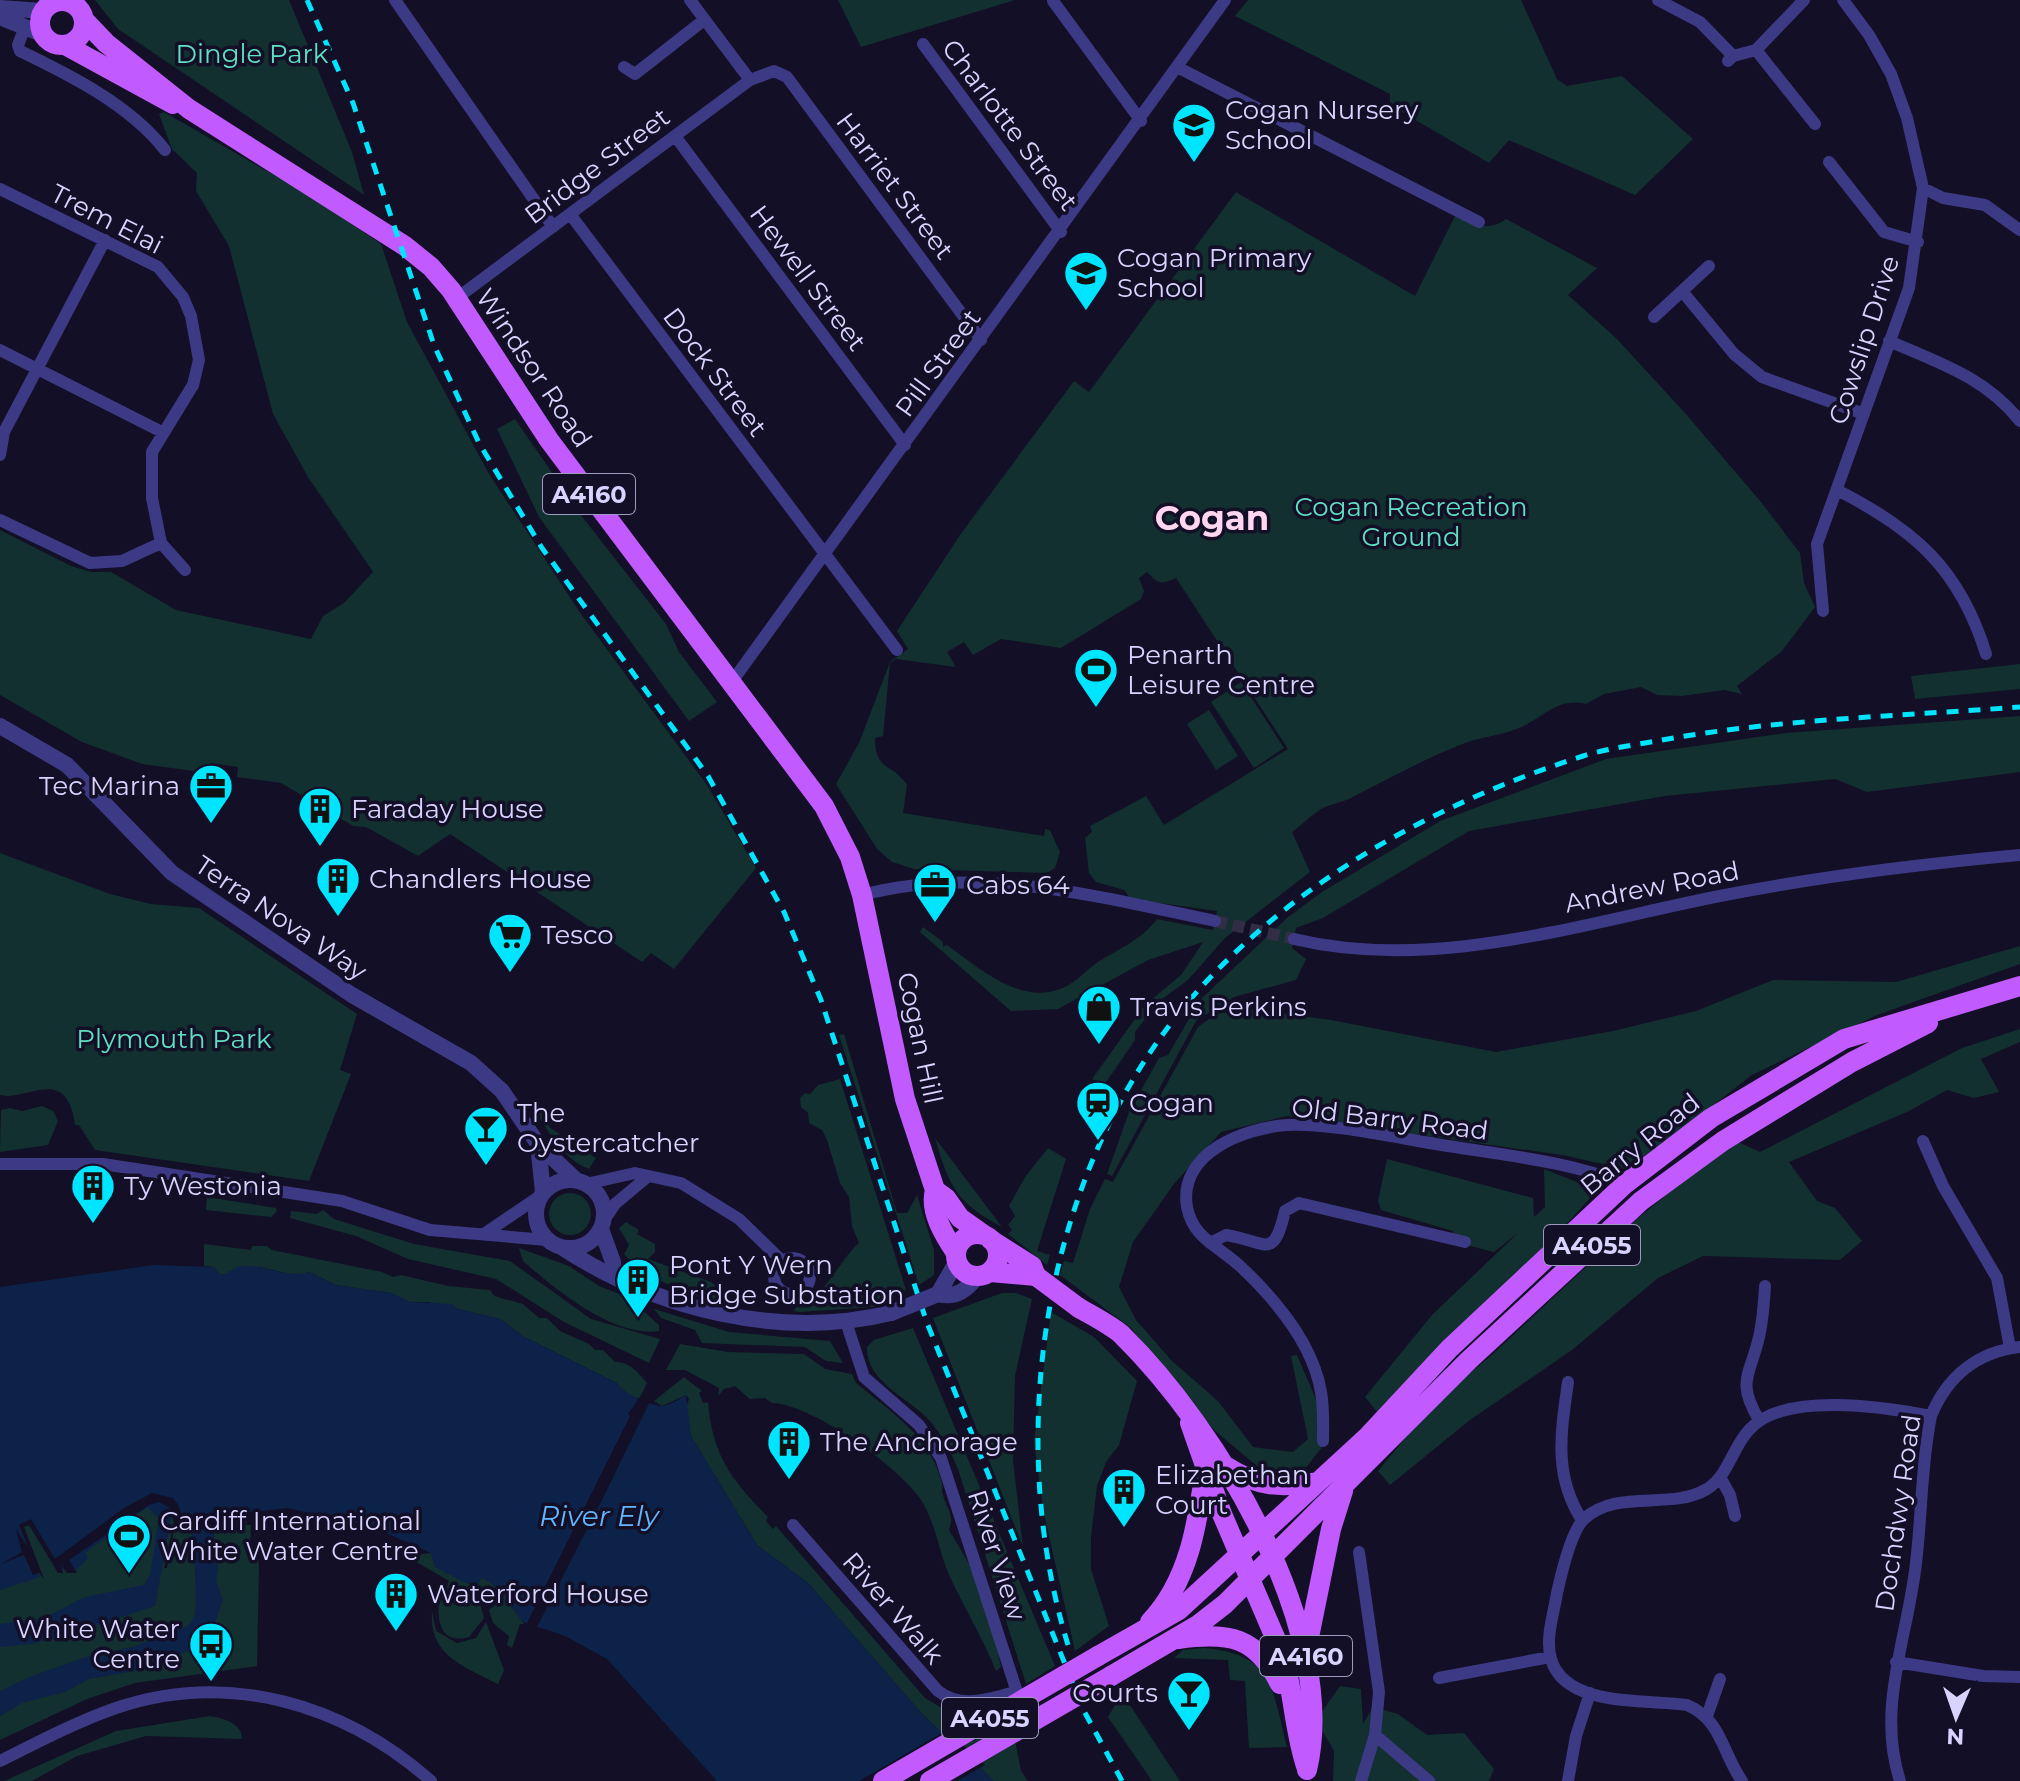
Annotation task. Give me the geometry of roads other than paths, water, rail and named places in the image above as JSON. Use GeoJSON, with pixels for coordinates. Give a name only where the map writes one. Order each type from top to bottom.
{"type":"FeatureCollection","features":[{"type":"Feature","properties":{"kind":"main road","name":"Windsor Road"},"geometry":{"type":"LineString","coordinates":[[43,6],[66,1],[78,7],[84,20],[106,43],[189,109],[405,246],[431,267],[457,298],[549,440],[824,806],[850,857],[862,895]]}},
{"type":"Feature","properties":{"kind":"main road"},"geometry":{"type":"LineString","coordinates":[[34,30],[43,6]]}},
{"type":"Feature","properties":{"kind":"main road"},"geometry":{"type":"LineString","coordinates":[[65,45],[81,34],[84,20]]}},
{"type":"Feature","properties":{"kind":"main road","name":"Windsor Road"},"geometry":{"type":"LineString","coordinates":[[34,30],[49,42],[65,45],[159,99],[189,109]]}},
{"type":"Feature","properties":{"kind":"main road","name":"Cogan Hill"},"geometry":{"type":"LineString","coordinates":[[862,895],[905,1099],[935,1190],[960,1218],[1032,1266],[1036,1276],[1119,1333],[1189,1419],[1256,1557]]}},
{"type":"Feature","properties":{"kind":"main road","name":"Barry Road"},"geometry":{"type":"LineString","coordinates":[[1256,1557],[1319,1481],[1449,1349],[1625,1184],[1711,1118],[1844,1039],[2020,986]]}},
{"type":"Feature","properties":{"kind":"main road","name":"Barry Road"},"geometry":{"type":"LineString","coordinates":[[1256,1557],[1344,1488],[1469,1360],[1641,1201],[1723,1141],[1852,1062],[1982,996]]}},
{"type":"Feature","properties":{"kind":"main road","name":"Cogan Hill"},"geometry":{"type":"LineString","coordinates":[[935,1190],[932,1200],[944,1235],[965,1272],[984,1274]]}},
{"type":"Feature","properties":{"kind":"main road"},"geometry":{"type":"LineString","coordinates":[[957,1257],[966,1237],[988,1237],[998,1256],[984,1274]]}},
{"type":"Feature","properties":{"kind":"main road"},"geometry":{"type":"LineString","coordinates":[[984,1274],[1036,1276]]}},
{"type":"Feature","properties":{"kind":"main road"},"geometry":{"type":"LineString","coordinates":[[1214,1468],[1271,1486],[1319,1481]]}},
{"type":"Feature","properties":{"kind":"main road","name":"Cogan Hill"},"geometry":{"type":"LineString","coordinates":[[1214,1468],[1256,1557]]}},
{"type":"Feature","properties":{"kind":"main road","name":"A4055"},"geometry":{"type":"LineString","coordinates":[[1141,1631],[1168,1600],[1184,1567],[1214,1468]]}},
{"type":"Feature","properties":{"kind":"main road"},"geometry":{"type":"LineString","coordinates":[[1306,1653],[1331,1529],[1344,1488]]}},
{"type":"Feature","properties":{"kind":"main road","name":"A4055"},"geometry":{"type":"LineString","coordinates":[[883,1781],[1179,1610],[1256,1557]]}},
{"type":"Feature","properties":{"kind":"main road","name":"A4055"},"geometry":{"type":"LineString","coordinates":[[930,1781],[1210,1616],[1256,1557]]}},
{"type":"Feature","properties":{"kind":"main road","name":"A4160"},"geometry":{"type":"LineString","coordinates":[[1256,1557],[1289,1593],[1306,1653],[1314,1741],[1308,1775]]}},
{"type":"Feature","properties":{"kind":"main road","name":"A4160"},"geometry":{"type":"LineString","coordinates":[[1256,1557],[1290,1679],[1290,1696],[1308,1775]]}},
{"type":"Feature","properties":{"kind":"main road"},"geometry":{"type":"LineString","coordinates":[[1174,1639],[1221,1637],[1253,1647],[1267,1658],[1290,1696]]}},
{"type":"Feature","properties":{"kind":"street"},"geometry":{"type":"LineString","coordinates":[[395,0],[553,227]]}},
{"type":"Feature","properties":{"kind":"street"},"geometry":{"type":"LineString","coordinates":[[690,0],[750,80]]}},
{"type":"Feature","properties":{"kind":"street"},"geometry":{"type":"LineString","coordinates":[[1225,0],[1177,67],[1479,222]]}},
{"type":"Feature","properties":{"kind":"street"},"geometry":{"type":"LineString","coordinates":[[1658,0],[1700,22],[1730,58],[1756,50],[1804,0]]}},
{"type":"Feature","properties":{"kind":"street","name":"Cowslip Drive"},"geometry":{"type":"LineString","coordinates":[[1823,611],[1817,544],[1909,288],[1918,242],[1923,188],[1907,118],[1891,74],[1869,35],[1843,0]]}},
{"type":"Feature","properties":{"kind":"street"},"geometry":{"type":"LineString","coordinates":[[1053,1],[1141,121]]}},
{"type":"Feature","properties":{"kind":"street"},"geometry":{"type":"LineString","coordinates":[[0,8],[43,6]]}},
{"type":"Feature","properties":{"kind":"street"},"geometry":{"type":"LineString","coordinates":[[0,17],[34,30],[18,45],[20,51],[77,80],[146,129],[165,150]]}},
{"type":"Feature","properties":{"kind":"street"},"geometry":{"type":"LineString","coordinates":[[624,67],[635,74],[704,20]]}},
{"type":"Feature","properties":{"kind":"street","name":"Charlotte Street"},"geometry":{"type":"LineString","coordinates":[[923,44],[1061,232]]}},
{"type":"Feature","properties":{"kind":"street"},"geometry":{"type":"LineString","coordinates":[[1756,50],[1815,124]]}},
{"type":"Feature","properties":{"kind":"street","name":"Pill Street"},"geometry":{"type":"LineString","coordinates":[[731,683],[1061,232],[1177,67]]}},
{"type":"Feature","properties":{"kind":"street","name":"Bridge Street"},"geometry":{"type":"LineString","coordinates":[[457,298],[766,71]]}},
{"type":"Feature","properties":{"kind":"street","name":"Harriet Street"},"geometry":{"type":"LineString","coordinates":[[766,71],[787,77],[981,340]]}},
{"type":"Feature","properties":{"kind":"street","name":"Hewell Street"},"geometry":{"type":"LineString","coordinates":[[675,136],[905,445]]}},
{"type":"Feature","properties":{"kind":"street"},"geometry":{"type":"LineString","coordinates":[[1829,162],[1884,232],[1918,242]]}},
{"type":"Feature","properties":{"kind":"street"},"geometry":{"type":"LineString","coordinates":[[1923,188],[1943,198],[1985,205],[2020,230]]}},
{"type":"Feature","properties":{"kind":"street","name":"Trem Elai"},"geometry":{"type":"LineString","coordinates":[[0,189],[158,267],[183,297],[191,316],[199,360],[193,385],[152,452],[151,471],[161,543]]}},
{"type":"Feature","properties":{"kind":"street","name":"Dock Street"},"geometry":{"type":"LineString","coordinates":[[570,214],[897,650]]}},
{"type":"Feature","properties":{"kind":"street"},"geometry":{"type":"LineString","coordinates":[[0,455],[4,432],[105,240]]}},
{"type":"Feature","properties":{"kind":"street"},"geometry":{"type":"LineString","coordinates":[[1654,317],[1709,266]]}},
{"type":"Feature","properties":{"kind":"street"},"geometry":{"type":"LineString","coordinates":[[1682,291],[1734,354],[1762,377],[1864,414]]}},
{"type":"Feature","properties":{"kind":"street"},"geometry":{"type":"LineString","coordinates":[[1889,341],[1965,372],[2003,402],[2020,421]]}},
{"type":"Feature","properties":{"kind":"street"},"geometry":{"type":"LineString","coordinates":[[0,350],[162,432]]}},
{"type":"Feature","properties":{"kind":"street"},"geometry":{"type":"LineString","coordinates":[[1837,490],[1890,519],[1927,548],[1971,613],[1986,654]]}},
{"type":"Feature","properties":{"kind":"street"},"geometry":{"type":"LineString","coordinates":[[0,520],[90,563],[122,561],[161,543],[185,570]]}},
{"type":"Feature","properties":{"kind":"street","name":"Terra Nova Way"},"geometry":{"type":"LineString","coordinates":[[0,726],[67,765],[172,873],[352,995],[471,1063],[511,1101],[538,1144],[581,1182]]}},
{"type":"Feature","properties":{"kind":"street","name":"Andrew Road"},"geometry":{"type":"LineString","coordinates":[[1294,939],[1353,949],[1444,948],[1522,936],[1785,883],[2020,855]]}},
{"type":"Feature","properties":{"kind":"street"},"geometry":{"type":"LineString","coordinates":[[862,895],[926,883],[1001,884],[1069,891],[1215,921]]}},
{"type":"Feature","properties":{"kind":"street","name":"Old Barry Road"},"geometry":{"type":"LineString","coordinates":[[1323,1441],[1322,1393],[1309,1351],[1241,1267],[1198,1236],[1190,1219],[1187,1183],[1197,1164],[1219,1144],[1267,1128],[1289,1125],[1384,1136],[1585,1168],[1625,1184]]}},
{"type":"Feature","properties":{"kind":"street"},"geometry":{"type":"LineString","coordinates":[[1923,1141],[1943,1186],[1997,1278],[2015,1348]]}},
{"type":"Feature","properties":{"kind":"street","name":"Terra Nova Way"},"geometry":{"type":"LineString","coordinates":[[538,1144],[542,1194]]}},
{"type":"Feature","properties":{"kind":"street"},"geometry":{"type":"LineString","coordinates":[[0,1164],[103,1164],[322,1198],[365,1207],[430,1230],[547,1240],[599,1272],[613,1273],[642,1287],[744,1319],[793,1325],[846,1322],[891,1313],[938,1294],[948,1297],[966,1290],[984,1274]]}},
{"type":"Feature","properties":{"kind":"street"},"geometry":{"type":"LineString","coordinates":[[484,1234],[565,1180],[581,1182],[635,1173],[646,1178],[671,1179],[700,1193],[751,1229],[782,1261]]}},
{"type":"Feature","properties":{"kind":"street"},"geometry":{"type":"LineString","coordinates":[[563,1248],[587,1245],[615,1204],[646,1178]]}},
{"type":"Feature","properties":{"kind":"street"},"geometry":{"type":"LineString","coordinates":[[581,1182],[601,1199],[613,1273]]}},
{"type":"Feature","properties":{"kind":"street"},"geometry":{"type":"LineString","coordinates":[[542,1194],[535,1215],[547,1240]]}},
{"type":"Feature","properties":{"kind":"street"},"geometry":{"type":"LineString","coordinates":[[1210,1243],[1226,1235],[1264,1246],[1274,1244],[1279,1239],[1285,1211],[1299,1203],[1465,1242]]}},
{"type":"Feature","properties":{"kind":"street"},"geometry":{"type":"LineString","coordinates":[[938,1294],[957,1257]]}},
{"type":"Feature","properties":{"kind":"street"},"geometry":{"type":"LineString","coordinates":[[1759,1420],[1748,1402],[1744,1380],[1760,1334],[1765,1286]]}},
{"type":"Feature","properties":{"kind":"street","name":"River View"},"geometry":{"type":"LineString","coordinates":[[846,1322],[864,1377],[919,1425],[941,1458],[1017,1692]]}},
{"type":"Feature","properties":{"kind":"street","name":"Dochdwy Road"},"geometry":{"type":"LineString","coordinates":[[1900,1781],[1891,1729],[1896,1662],[1914,1583],[1931,1416],[1939,1396],[1959,1373],[1983,1357],[2015,1348]]}},
{"type":"Feature","properties":{"kind":"street"},"geometry":{"type":"LineString","coordinates":[[1568,1382],[1559,1455],[1568,1498],[1582,1520]]}},
{"type":"Feature","properties":{"kind":"street"},"geometry":{"type":"LineString","coordinates":[[1742,1781],[1721,1736],[1707,1716],[1687,1705],[1590,1693],[1574,1687],[1558,1675],[1550,1657],[1550,1632],[1561,1571],[1582,1520],[1607,1505],[1695,1493],[1720,1477],[1743,1437],[1759,1420],[1782,1410],[1831,1407],[1897,1410],[1931,1416]]}},
{"type":"Feature","properties":{"kind":"street"},"geometry":{"type":"LineString","coordinates":[[1720,1477],[1730,1495],[1735,1516]]}},
{"type":"Feature","properties":{"kind":"street","name":"River Walk"},"geometry":{"type":"LineString","coordinates":[[793,1525],[938,1691],[955,1702],[966,1703],[1017,1692]]}},
{"type":"Feature","properties":{"kind":"street"},"geometry":{"type":"LineString","coordinates":[[1359,1552],[1379,1692],[1375,1735],[1361,1781]]}},
{"type":"Feature","properties":{"kind":"street"},"geometry":{"type":"LineString","coordinates":[[1439,1678],[1550,1657]]}},
{"type":"Feature","properties":{"kind":"street"},"geometry":{"type":"LineString","coordinates":[[1896,1662],[1983,1676],[2020,1677]]}},
{"type":"Feature","properties":{"kind":"street"},"geometry":{"type":"LineString","coordinates":[[1707,1716],[1720,1679]]}},
{"type":"Feature","properties":{"kind":"street"},"geometry":{"type":"LineString","coordinates":[[0,1761],[118,1708],[167,1696],[220,1692],[286,1701],[342,1719],[397,1752],[431,1781]]}},
{"type":"Feature","properties":{"kind":"street"},"geometry":{"type":"LineString","coordinates":[[1568,1781],[1576,1736],[1590,1693]]}},
{"type":"Feature","properties":{"kind":"street"},"geometry":{"type":"LineString","coordinates":[[1375,1735],[1429,1781]]}},
{"type":"Feature","properties":{"kind":"water","name":"River Ely"},"geometry":{"type":"Polygon","coordinates":[[[154,1265],[214,1267],[220,1275],[244,1266],[293,1274],[309,1272],[336,1285],[391,1293],[410,1302],[452,1304],[458,1309],[500,1319],[524,1337],[617,1383],[644,1401],[665,1406],[686,1395],[691,1436],[757,1545],[808,1583],[923,1715],[994,1781],[717,1781],[607,1659],[565,1636],[523,1622],[509,1604],[506,1593],[481,1577],[478,1585],[466,1583],[435,1567],[431,1553],[373,1527],[287,1508],[212,1517],[218,1570],[216,1580],[223,1600],[211,1635],[195,1648],[135,1671],[89,1679],[65,1692],[22,1703],[0,1716],[0,1691],[83,1658],[129,1648],[183,1628],[194,1617],[196,1586],[190,1521],[174,1519],[170,1510],[155,1606],[67,1635],[31,1644],[0,1647],[0,1624],[44,1618],[85,1597],[144,1585],[150,1575],[159,1518],[147,1507],[85,1553],[88,1558],[76,1570],[61,1570],[30,1519],[19,1526],[40,1577],[0,1590],[0,1287],[154,1265]]]}},
{"type":"Feature","properties":{"kind":"tunnel"},"geometry":{"type":"LineString","coordinates":[[1215,921],[1294,939]]}},
{"type":"Feature","properties":{"kind":"railway"},"geometry":{"type":"LineString","coordinates":[[307,0],[353,103],[434,345],[479,443],[542,548],[708,776],[784,912],[821,1000],[927,1323],[1084,1711],[1122,1781]]}},
{"type":"Feature","properties":{"kind":"railway"},"geometry":{"type":"LineString","coordinates":[[1068,1645],[1048,1561],[1039,1474],[1040,1385],[1052,1297],[1074,1211],[1107,1129],[1150,1053],[1204,984],[1244,944],[1286,908],[1379,846],[1479,795],[1583,756],[1751,727],[2020,707]]}},
{"type":"Feature","properties":{"kind":"place","name":"Cogan Nursery School"},"geometry":{"type":"Point","coordinates":[1194,164]}},
{"type":"Feature","properties":{"kind":"place","name":"Cogan Primary School"},"geometry":{"type":"Point","coordinates":[1086,312]}},
{"type":"Feature","properties":{"kind":"place","name":"Penarth Leisure Centre"},"geometry":{"type":"Point","coordinates":[1096,709]}},
{"type":"Feature","properties":{"kind":"place","name":"Tec Marina"},"geometry":{"type":"Point","coordinates":[211,825]}},
{"type":"Feature","properties":{"kind":"place","name":"Faraday House"},"geometry":{"type":"Point","coordinates":[320,848]}},
{"type":"Feature","properties":{"kind":"place","name":"Chandlers House"},"geometry":{"type":"Point","coordinates":[338,918]}},
{"type":"Feature","properties":{"kind":"place","name":"Cabs 64"},"geometry":{"type":"Point","coordinates":[935,924]}},
{"type":"Feature","properties":{"kind":"place","name":"Tesco"},"geometry":{"type":"Point","coordinates":[510,974]}},
{"type":"Feature","properties":{"kind":"place","name":"Travis Perkins"},"geometry":{"type":"Point","coordinates":[1099,1046]}},
{"type":"Feature","properties":{"kind":"place","name":"Cogan"},"geometry":{"type":"Point","coordinates":[1098,1142]}},
{"type":"Feature","properties":{"kind":"place","name":"The Oystercatcher"},"geometry":{"type":"Point","coordinates":[486,1167]}},
{"type":"Feature","properties":{"kind":"place","name":"Ty Westonia"},"geometry":{"type":"Point","coordinates":[93,1225]}},
{"type":"Feature","properties":{"kind":"place","name":"Pont Y Wern Bridge Substation"},"geometry":{"type":"Point","coordinates":[638,1319]}},
{"type":"Feature","properties":{"kind":"place","name":"The Anchorage"},"geometry":{"type":"Point","coordinates":[789,1481]}},
{"type":"Feature","properties":{"kind":"place","name":"Elizabethan Court"},"geometry":{"type":"Point","coordinates":[1124,1529]}},
{"type":"Feature","properties":{"kind":"place","name":"Cardiff International White Water Centre"},"geometry":{"type":"Point","coordinates":[129,1575]}},
{"type":"Feature","properties":{"kind":"place","name":"Waterford House"},"geometry":{"type":"Point","coordinates":[396,1633]}},
{"type":"Feature","properties":{"kind":"place","name":"White Water Centre"},"geometry":{"type":"Point","coordinates":[211,1683]}},
{"type":"Feature","properties":{"kind":"place","name":"Courts"},"geometry":{"type":"Point","coordinates":[1189,1732]}},
{"type":"Feature","properties":{"kind":"district","name":"Cogan"},"geometry":{"type":"Point","coordinates":[1212,518]}},
{"type":"Feature","properties":{"kind":"park label","name":"Dingle Park"},"geometry":{"type":"Point","coordinates":[252,54]}},
{"type":"Feature","properties":{"kind":"park label","name":"Cogan Recreation Ground"},"geometry":{"type":"Point","coordinates":[1411,522]}},
{"type":"Feature","properties":{"kind":"park label","name":"Plymouth Park"},"geometry":{"type":"Point","coordinates":[174,1039]}}]}
